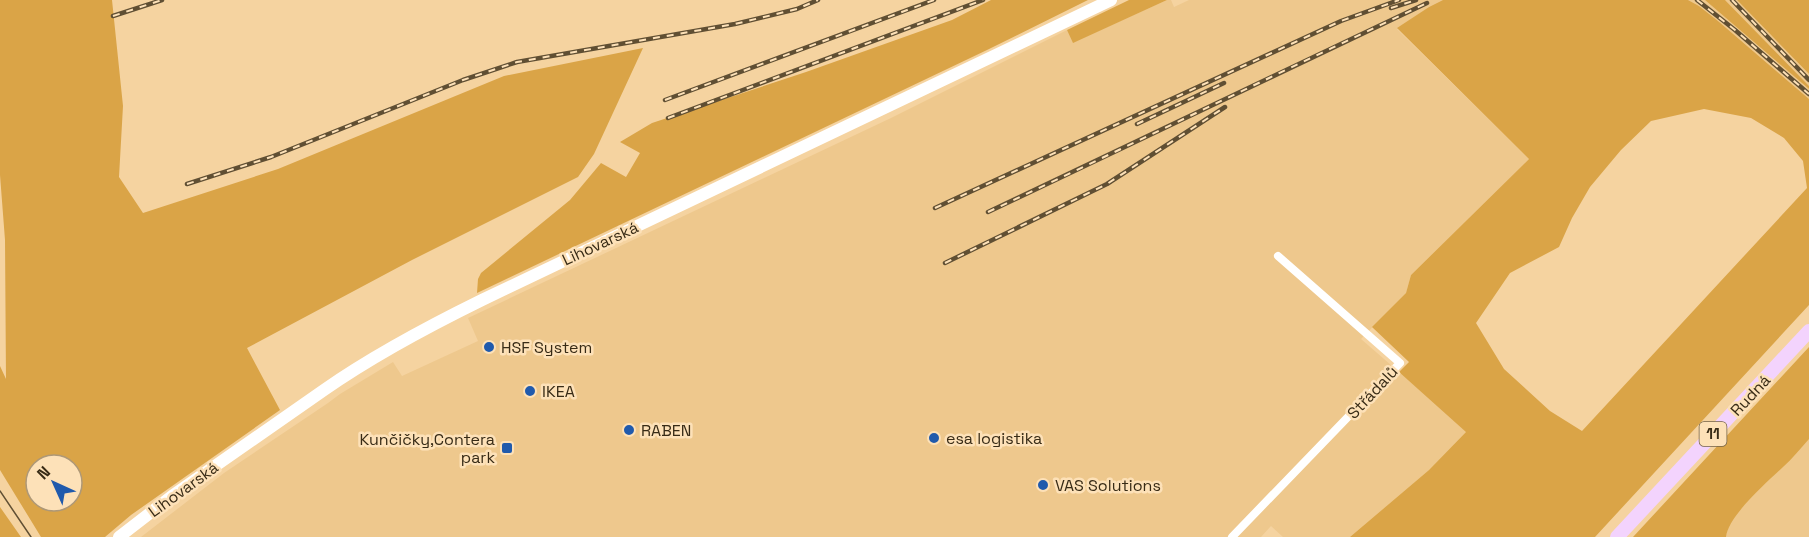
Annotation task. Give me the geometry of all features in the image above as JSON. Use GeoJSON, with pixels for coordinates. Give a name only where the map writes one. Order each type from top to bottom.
{"type":"FeatureCollection","features":[{"type":"Feature","properties":{"kind":"main road","name":"Rudná"},"geometry":{"type":"LineString","coordinates":[[1617,537],[1809,331]]}},
{"type":"Feature","properties":{"kind":"street","name":"Lihovarská"},"geometry":{"type":"LineString","coordinates":[[119,537],[172,496],[314,396],[411,336],[1111,0]]}},
{"type":"Feature","properties":{"kind":"street","name":"Střádalů"},"geometry":{"type":"LineString","coordinates":[[1232,537],[1400,363],[1278,256]]}},
{"type":"Feature","properties":{"kind":"shaded area"},"geometry":{"type":"Polygon","coordinates":[[[0,0],[112,0],[123,106],[119,177],[143,213],[278,169],[504,76],[643,48],[594,154],[578,177],[412,260],[247,348],[280,410],[131,515],[105,537],[41,537],[26,513],[84,513],[84,453],[24,453],[24,509],[0,470],[0,366],[6,379],[5,240],[0,175],[0,0]]]}},
{"type":"Feature","properties":{"kind":"shaded area"},"geometry":{"type":"Polygon","coordinates":[[[991,0],[1088,0],[477,293],[481,273],[570,200],[601,163],[626,177],[640,153],[620,142],[652,123],[952,20],[991,0]]]}},
{"type":"Feature","properties":{"kind":"shaded area"},"geometry":{"type":"Polygon","coordinates":[[[1129,0],[1167,0],[1073,43],[1067,30],[1129,0]]]}},
{"type":"Feature","properties":{"kind":"shaded area"},"geometry":{"type":"Polygon","coordinates":[[[1171,0],[1174,7],[1189,0],[1443,0],[1397,29],[1529,159],[1411,275],[1406,293],[1361,339],[1467,431],[1429,470],[1350,537],[1283,537],[1271,526],[1261,537],[141,537],[224,473],[340,394],[393,362],[402,376],[478,341],[468,318],[891,118],[1067,30],[1074,42],[1171,0]]]}},
{"type":"Feature","properties":{"kind":"shaded area"},"geometry":{"type":"Polygon","coordinates":[[[1443,0],[1688,0],[1718,21],[1809,99],[1809,305],[1595,537],[1350,537],[1429,470],[1466,432],[1399,372],[1409,362],[1372,327],[1406,293],[1411,275],[1529,159],[1397,28],[1443,0]],[[1704,109],[1651,121],[1621,150],[1590,187],[1559,247],[1510,273],[1476,323],[1504,369],[1550,411],[1582,431],[1807,188],[1803,161],[1784,138],[1751,118],[1704,109]]]}},
{"type":"Feature","properties":{"kind":"shaded area"},"geometry":{"type":"Polygon","coordinates":[[[1688,0],[1705,0],[1718,9],[1809,89],[1809,99],[1718,21],[1688,0]]]}},
{"type":"Feature","properties":{"kind":"shaded area"},"geometry":{"type":"Polygon","coordinates":[[[1705,0],[1725,0],[1809,86],[1809,89],[1705,0]]]}},
{"type":"Feature","properties":{"kind":"shaded area"},"geometry":{"type":"Polygon","coordinates":[[[1725,0],[1737,0],[1809,74],[1809,86],[1725,0]]]}},
{"type":"Feature","properties":{"kind":"shaded area"},"geometry":{"type":"Polygon","coordinates":[[[1737,0],[1809,0],[1809,74],[1737,0]]]}},
{"type":"Feature","properties":{"kind":"shaded area"},"geometry":{"type":"Polygon","coordinates":[[[1809,347],[1809,439],[1741,510],[1728,529],[1726,537],[1633,537],[1809,347]]]}},
{"type":"Feature","properties":{"kind":"shaded area"},"geometry":{"type":"Polygon","coordinates":[[[1809,388],[1809,537],[1668,537],[1809,388]]]}},
{"type":"Feature","properties":{"kind":"shaded area"},"geometry":{"type":"Polygon","coordinates":[[[0,507],[21,537],[0,537],[0,507]]]}},
{"type":"Feature","properties":{"kind":"tram line"},"geometry":{"type":"LineString","coordinates":[[0,491],[31,537]]}},
{"type":"Feature","properties":{"kind":"railway"},"geometry":{"type":"LineString","coordinates":[[113,16],[162,0]]}},
{"type":"Feature","properties":{"kind":"railway"},"geometry":{"type":"LineString","coordinates":[[187,184],[271,157],[463,80],[517,62],[735,24],[797,9],[818,0]]}},
{"type":"Feature","properties":{"kind":"railway"},"geometry":{"type":"LineString","coordinates":[[665,100],[934,0]]}},
{"type":"Feature","properties":{"kind":"railway"},"geometry":{"type":"LineString","coordinates":[[668,118],[983,0]]}},
{"type":"Feature","properties":{"kind":"railway"},"geometry":{"type":"LineString","coordinates":[[935,208],[1341,21],[1399,0]]}},
{"type":"Feature","properties":{"kind":"railway"},"geometry":{"type":"LineString","coordinates":[[1391,8],[1416,0]]}},
{"type":"Feature","properties":{"kind":"railway"},"geometry":{"type":"LineString","coordinates":[[1697,0],[1809,94]]}},
{"type":"Feature","properties":{"kind":"railway"},"geometry":{"type":"LineString","coordinates":[[1732,0],[1809,80]]}},
{"type":"Feature","properties":{"kind":"railway"},"geometry":{"type":"LineString","coordinates":[[988,212],[1427,3]]}},
{"type":"Feature","properties":{"kind":"railway"},"geometry":{"type":"LineString","coordinates":[[1137,124],[1224,83]]}},
{"type":"Feature","properties":{"kind":"railway"},"geometry":{"type":"LineString","coordinates":[[945,263],[1107,184],[1225,107]]}},
{"type":"Feature","properties":{"kind":"place","name":"HSF System"},"geometry":{"type":"Point","coordinates":[489,347]}},
{"type":"Feature","properties":{"kind":"place","name":"IKEA"},"geometry":{"type":"Point","coordinates":[530,391]}},
{"type":"Feature","properties":{"kind":"place","name":"RABEN"},"geometry":{"type":"Point","coordinates":[629,430]}},
{"type":"Feature","properties":{"kind":"place","name":"esa logistika"},"geometry":{"type":"Point","coordinates":[934,438]}},
{"type":"Feature","properties":{"kind":"place","name":"Kunčičky,Contera park"},"geometry":{"type":"Point","coordinates":[507,448]}},
{"type":"Feature","properties":{"kind":"place","name":"VAS Solutions"},"geometry":{"type":"Point","coordinates":[1043,485]}}]}
